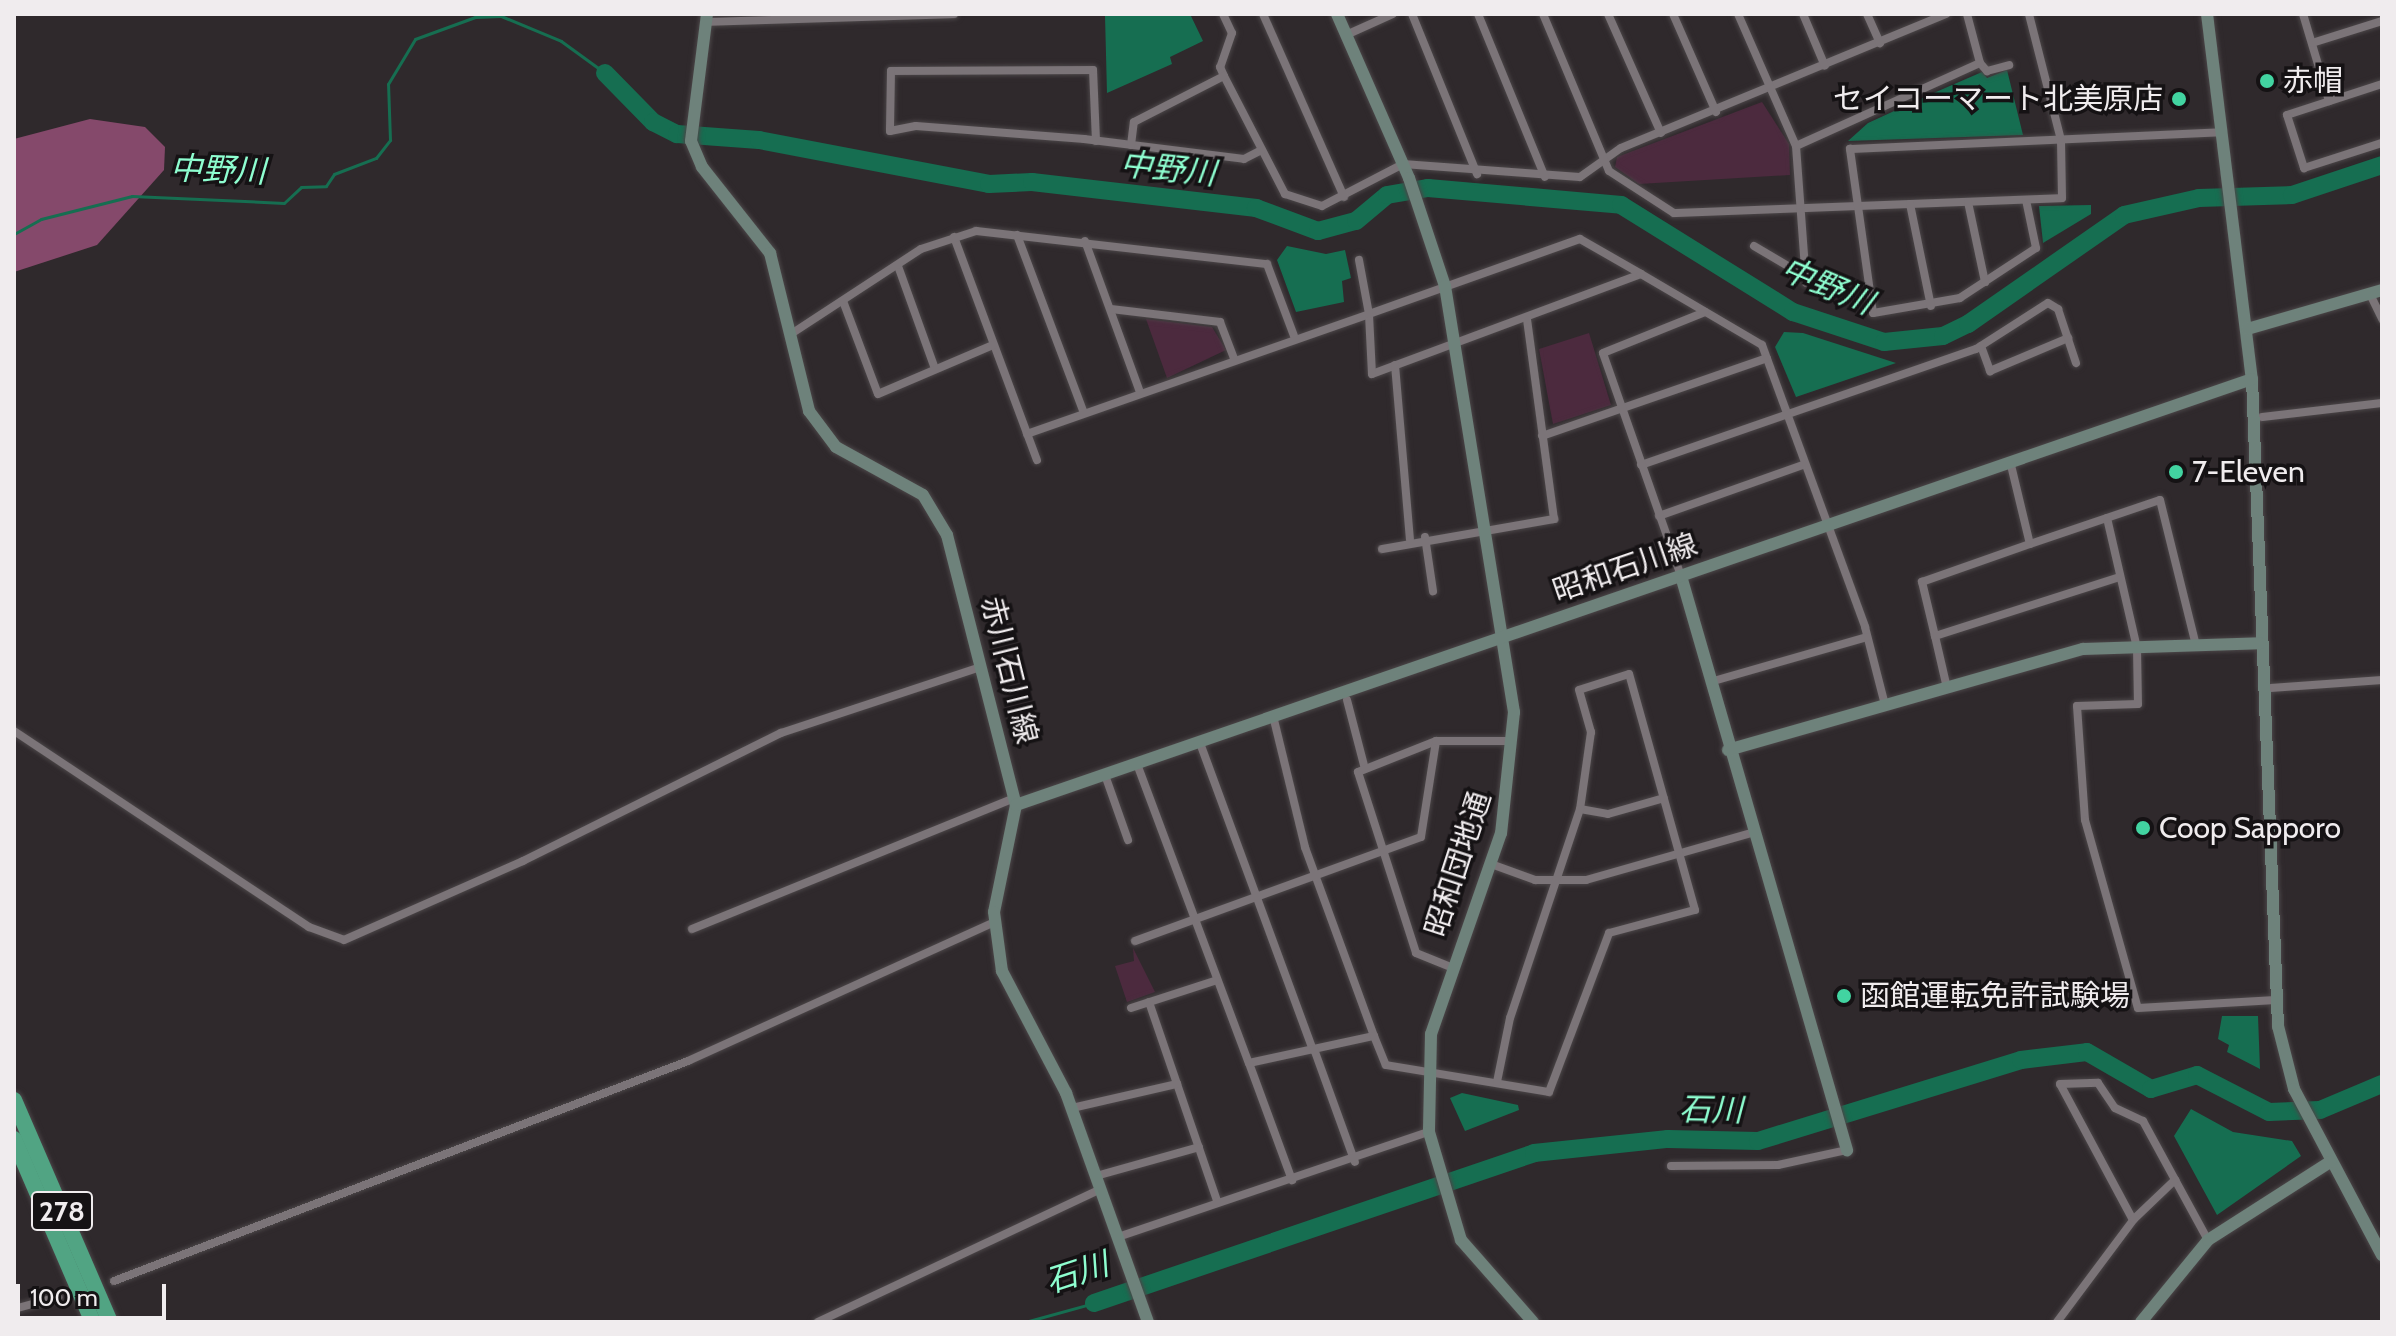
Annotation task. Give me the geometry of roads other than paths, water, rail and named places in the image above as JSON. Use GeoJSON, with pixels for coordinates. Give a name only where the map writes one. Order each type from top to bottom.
{"type":"FeatureCollection","features":[{"type":"Feature","properties":{"kind":"highway","name":"278"},"geometry":{"type":"LineString","coordinates":[[14,1100],[110,1322]]}},
{"type":"Feature","properties":{"kind":"highway","name":"278"},"geometry":{"type":"LineString","coordinates":[[14,1139],[93,1322]]}},
{"type":"Feature","properties":{"kind":"street"},"geometry":{"type":"LineString","coordinates":[[706,18],[954,14]]}},
{"type":"Feature","properties":{"kind":"street"},"geometry":{"type":"LineString","coordinates":[[1223,14],[1232,33],[1220,67],[1262,150],[1285,194],[1322,206],[1403,164],[1477,174],[1580,177],[1606,159],[1661,133],[1772,91],[1934,16],[1946,14]]}},
{"type":"Feature","properties":{"kind":"street"},"geometry":{"type":"LineString","coordinates":[[1263,14],[1344,197]]}},
{"type":"Feature","properties":{"kind":"street"},"geometry":{"type":"LineString","coordinates":[[1337,14],[1403,164]]}},
{"type":"Feature","properties":{"kind":"street"},"geometry":{"type":"LineString","coordinates":[[1346,35],[1393,14]]}},
{"type":"Feature","properties":{"kind":"street"},"geometry":{"type":"LineString","coordinates":[[1412,14],[1477,174]]}},
{"type":"Feature","properties":{"kind":"street"},"geometry":{"type":"LineString","coordinates":[[1478,14],[1545,177]]}},
{"type":"Feature","properties":{"kind":"street"},"geometry":{"type":"LineString","coordinates":[[1543,14],[1617,178],[1674,213],[2062,198],[2061,140],[2029,14]]}},
{"type":"Feature","properties":{"kind":"street"},"geometry":{"type":"LineString","coordinates":[[1608,14],[1661,133]]}},
{"type":"Feature","properties":{"kind":"street"},"geometry":{"type":"LineString","coordinates":[[1673,14],[1716,112]]}},
{"type":"Feature","properties":{"kind":"street"},"geometry":{"type":"LineString","coordinates":[[1738,14],[1796,146],[1797,207],[1806,279],[1754,246]]}},
{"type":"Feature","properties":{"kind":"street"},"geometry":{"type":"LineString","coordinates":[[1803,14],[1825,66]]}},
{"type":"Feature","properties":{"kind":"street"},"geometry":{"type":"LineString","coordinates":[[1867,14],[1880,43]]}},
{"type":"Feature","properties":{"kind":"street"},"geometry":{"type":"LineString","coordinates":[[1967,14],[1980,63],[1987,71],[2009,65]]}},
{"type":"Feature","properties":{"kind":"street"},"geometry":{"type":"LineString","coordinates":[[2207,14],[2231,183],[2252,379],[2276,1000],[2302,1106],[2382,1255]]}},
{"type":"Feature","properties":{"kind":"street"},"geometry":{"type":"LineString","coordinates":[[2303,14],[2329,101]]}},
{"type":"Feature","properties":{"kind":"street","name":"赤川石川線"},"geometry":{"type":"LineString","coordinates":[[706,18],[691,117],[693,148],[770,253],[806,404],[822,433],[907,483],[934,509],[981,667],[1015,802],[994,922],[1002,971],[1072,1108],[1148,1322]]}},
{"type":"Feature","properties":{"kind":"street"},"geometry":{"type":"LineString","coordinates":[[2312,43],[2382,21]]}},
{"type":"Feature","properties":{"kind":"street"},"geometry":{"type":"LineString","coordinates":[[1796,146],[1980,63]]}},
{"type":"Feature","properties":{"kind":"street"},"geometry":{"type":"LineString","coordinates":[[1096,141],[1093,70],[891,71],[890,131],[916,126],[1096,141],[1244,159],[1262,150]]}},
{"type":"Feature","properties":{"kind":"street"},"geometry":{"type":"LineString","coordinates":[[1131,145],[1134,122],[1224,76]]}},
{"type":"Feature","properties":{"kind":"street"},"geometry":{"type":"LineString","coordinates":[[2382,84],[2287,115],[2304,168],[2382,143]]}},
{"type":"Feature","properties":{"kind":"street"},"geometry":{"type":"LineString","coordinates":[[2026,200],[2036,248],[1985,282],[1931,306],[1873,313],[1853,206],[1850,149],[2224,132]]}},
{"type":"Feature","properties":{"kind":"street","name":"昭和団地通"},"geometry":{"type":"LineString","coordinates":[[1403,164],[1445,286],[1459,342],[1504,638],[1513,741],[1491,864],[1451,967],[1427,1070],[1429,1132],[1436,1170],[1461,1240],[1533,1322]]}},
{"type":"Feature","properties":{"kind":"street"},"geometry":{"type":"LineString","coordinates":[[1968,202],[1985,282]]}},
{"type":"Feature","properties":{"kind":"street"},"geometry":{"type":"LineString","coordinates":[[1910,204],[1931,306]]}},
{"type":"Feature","properties":{"kind":"street"},"geometry":{"type":"LineString","coordinates":[[791,334],[898,266],[954,237],[1017,235],[1267,264],[1294,336]]}},
{"type":"Feature","properties":{"kind":"street"},"geometry":{"type":"LineString","coordinates":[[1017,235],[1084,413]]}},
{"type":"Feature","properties":{"kind":"street"},"geometry":{"type":"LineString","coordinates":[[954,237],[1037,460]]}},
{"type":"Feature","properties":{"kind":"street"},"geometry":{"type":"LineString","coordinates":[[1027,434],[1294,336],[1369,314],[1580,239],[1762,345],[1867,637],[1885,705]]}},
{"type":"Feature","properties":{"kind":"street"},"geometry":{"type":"LineString","coordinates":[[1085,241],[1140,392]]}},
{"type":"Feature","properties":{"kind":"street"},"geometry":{"type":"LineString","coordinates":[[1359,260],[1369,314],[1372,374],[1527,319],[1641,274]]}},
{"type":"Feature","properties":{"kind":"street"},"geometry":{"type":"LineString","coordinates":[[898,266],[935,369]]}},
{"type":"Feature","properties":{"kind":"street"},"geometry":{"type":"LineString","coordinates":[[2247,329],[2376,292],[2382,319]]}},
{"type":"Feature","properties":{"kind":"street"},"geometry":{"type":"LineString","coordinates":[[843,301],[878,394],[993,345]]}},
{"type":"Feature","properties":{"kind":"street"},"geometry":{"type":"LineString","coordinates":[[1641,465],[1981,346],[2048,303],[2058,309],[2076,363]]}},
{"type":"Feature","properties":{"kind":"street"},"geometry":{"type":"LineString","coordinates":[[1111,309],[1220,322],[1234,358]]}},
{"type":"Feature","properties":{"kind":"street"},"geometry":{"type":"LineString","coordinates":[[1671,1166],[1778,1165],[1847,1150],[1728,750],[1681,576],[1603,353],[1705,312]]}},
{"type":"Feature","properties":{"kind":"street"},"geometry":{"type":"LineString","coordinates":[[1382,549],[1410,539],[1554,519],[1527,319]]}},
{"type":"Feature","properties":{"kind":"street"},"geometry":{"type":"LineString","coordinates":[[1981,346],[1990,371],[2068,338]]}},
{"type":"Feature","properties":{"kind":"street"},"geometry":{"type":"LineString","coordinates":[[1542,436],[1767,358]]}},
{"type":"Feature","properties":{"kind":"street"},"geometry":{"type":"LineString","coordinates":[[1395,365],[1410,539]]}},
{"type":"Feature","properties":{"kind":"street","name":"昭和石川線"},"geometry":{"type":"LineString","coordinates":[[1015,802],[1200,743],[2252,379]]}},
{"type":"Feature","properties":{"kind":"street"},"geometry":{"type":"LineString","coordinates":[[2262,417],[2382,403]]}},
{"type":"Feature","properties":{"kind":"street"},"geometry":{"type":"LineString","coordinates":[[2010,461],[2030,544]]}},
{"type":"Feature","properties":{"kind":"street"},"geometry":{"type":"LineString","coordinates":[[1659,516],[1803,465]]}},
{"type":"Feature","properties":{"kind":"street"},"geometry":{"type":"LineString","coordinates":[[1947,688],[1922,582],[2160,500],[2196,646]]}},
{"type":"Feature","properties":{"kind":"street"},"geometry":{"type":"LineString","coordinates":[[2107,518],[2137,648],[2138,704],[2077,706],[2085,820],[2138,1008],[2276,1000]]}},
{"type":"Feature","properties":{"kind":"street"},"geometry":{"type":"LineString","coordinates":[[1425,537],[1433,591]]}},
{"type":"Feature","properties":{"kind":"street"},"geometry":{"type":"LineString","coordinates":[[1935,636],[2120,577]]}},
{"type":"Feature","properties":{"kind":"street"},"geometry":{"type":"LineString","coordinates":[[1710,682],[1867,637]]}},
{"type":"Feature","properties":{"kind":"street"},"geometry":{"type":"LineString","coordinates":[[1728,750],[2083,649],[2260,643]]}},
{"type":"Feature","properties":{"kind":"street"},"geometry":{"type":"LineString","coordinates":[[14,731],[309,927],[344,940],[523,861],[781,733],[981,667]]}},
{"type":"Feature","properties":{"kind":"street"},"geometry":{"type":"LineString","coordinates":[[1273,716],[1315,875],[1386,1065],[1549,1092],[1609,933],[1695,910],[1629,674],[1579,690],[1591,732],[1580,809],[1561,882],[1510,1018],[1497,1082]]}},
{"type":"Feature","properties":{"kind":"street"},"geometry":{"type":"LineString","coordinates":[[2271,688],[2382,680]]}},
{"type":"Feature","properties":{"kind":"street"},"geometry":{"type":"LineString","coordinates":[[1347,700],[1365,769]]}},
{"type":"Feature","properties":{"kind":"street"},"geometry":{"type":"LineString","coordinates":[[1451,967],[1416,953],[1378,852],[1358,772],[1436,741],[1513,741]]}},
{"type":"Feature","properties":{"kind":"street"},"geometry":{"type":"LineString","coordinates":[[1135,941],[1421,837],[1436,741]]}},
{"type":"Feature","properties":{"kind":"street"},"geometry":{"type":"LineString","coordinates":[[1200,743],[1355,1162]]}},
{"type":"Feature","properties":{"kind":"street"},"geometry":{"type":"LineString","coordinates":[[1137,764],[1292,1180]]}},
{"type":"Feature","properties":{"kind":"street"},"geometry":{"type":"LineString","coordinates":[[1105,775],[1128,840]]}},
{"type":"Feature","properties":{"kind":"street"},"geometry":{"type":"LineString","coordinates":[[1580,809],[1608,814],[1664,798]]}},
{"type":"Feature","properties":{"kind":"street"},"geometry":{"type":"LineString","coordinates":[[692,929],[1015,802]]}},
{"type":"Feature","properties":{"kind":"street"},"geometry":{"type":"LineString","coordinates":[[1491,864],[1561,882],[1754,832]]}},
{"type":"Feature","properties":{"kind":"street"},"geometry":{"type":"LineString","coordinates":[[114,1281],[688,1061],[994,922]]}},
{"type":"Feature","properties":{"kind":"street"},"geometry":{"type":"LineString","coordinates":[[1131,1008],[1217,980]]}},
{"type":"Feature","properties":{"kind":"street"},"geometry":{"type":"LineString","coordinates":[[1149,1002],[1217,1201]]}},
{"type":"Feature","properties":{"kind":"street"},"geometry":{"type":"LineString","coordinates":[[1249,1063],[1374,1036]]}},
{"type":"Feature","properties":{"kind":"street"},"geometry":{"type":"LineString","coordinates":[[2133,1220],[2060,1084],[2098,1083],[2115,1108],[2143,1121],[2208,1240]]}},
{"type":"Feature","properties":{"kind":"street"},"geometry":{"type":"LineString","coordinates":[[1072,1108],[1177,1084]]}},
{"type":"Feature","properties":{"kind":"street"},"geometry":{"type":"LineString","coordinates":[[1118,1237],[1217,1201],[1355,1162],[1429,1132]]}},
{"type":"Feature","properties":{"kind":"street"},"geometry":{"type":"LineString","coordinates":[[818,1322],[1098,1183],[1199,1147]]}},
{"type":"Feature","properties":{"kind":"street"},"geometry":{"type":"LineString","coordinates":[[2141,1322],[2208,1240],[2330,1162]]}},
{"type":"Feature","properties":{"kind":"street"},"geometry":{"type":"LineString","coordinates":[[2057,1322],[2133,1220],[2175,1180]]}},
{"type":"Feature","properties":{"kind":"street"},"geometry":{"type":"LineString","coordinates":[[14,1309],[58,1297]]}},
{"type":"Feature","properties":{"kind":"waterway","name":"中野川"},"geometry":{"type":"LineString","coordinates":[[14,234],[41,219],[132,196],[284,203],[301,187],[326,186],[334,174],[376,158],[390,140],[388,84],[415,39],[475,17],[501,16],[561,41],[605,73]]}},
{"type":"Feature","properties":{"kind":"waterway","name":"中野川"},"geometry":{"type":"LineString","coordinates":[[605,73],[653,122],[677,134],[759,140],[989,184],[1032,182],[1256,208],[1318,231],[1356,221],[1387,195],[1428,188],[1621,205],[1793,312],[1884,342],[1943,336],[1968,324],[2124,215],[2199,198],[2292,195],[2382,165]]}},
{"type":"Feature","properties":{"kind":"waterway","name":"石川"},"geometry":{"type":"LineString","coordinates":[[1094,1303],[1534,1153],[1668,1139],[1758,1141],[2021,1060],[2087,1052],[2151,1089],[2197,1075],[2269,1112],[2320,1110],[2382,1084]]}},
{"type":"Feature","properties":{"kind":"waterway","name":"石川"},"geometry":{"type":"LineString","coordinates":[[1025,1322],[1094,1303]]}},
{"type":"Feature","properties":{"kind":"place","name":"赤帽"},"geometry":{"type":"Point","coordinates":[2267,81]}},
{"type":"Feature","properties":{"kind":"place","name":"セイコーマート北美原店"},"geometry":{"type":"Point","coordinates":[2179,99]}},
{"type":"Feature","properties":{"kind":"place","name":"7-Eleven"},"geometry":{"type":"Point","coordinates":[2176,472]}},
{"type":"Feature","properties":{"kind":"place","name":"Coop Sapporo"},"geometry":{"type":"Point","coordinates":[2143,828]}},
{"type":"Feature","properties":{"kind":"place","name":"函館運転免許試験場"},"geometry":{"type":"Point","coordinates":[1844,996]}}]}
